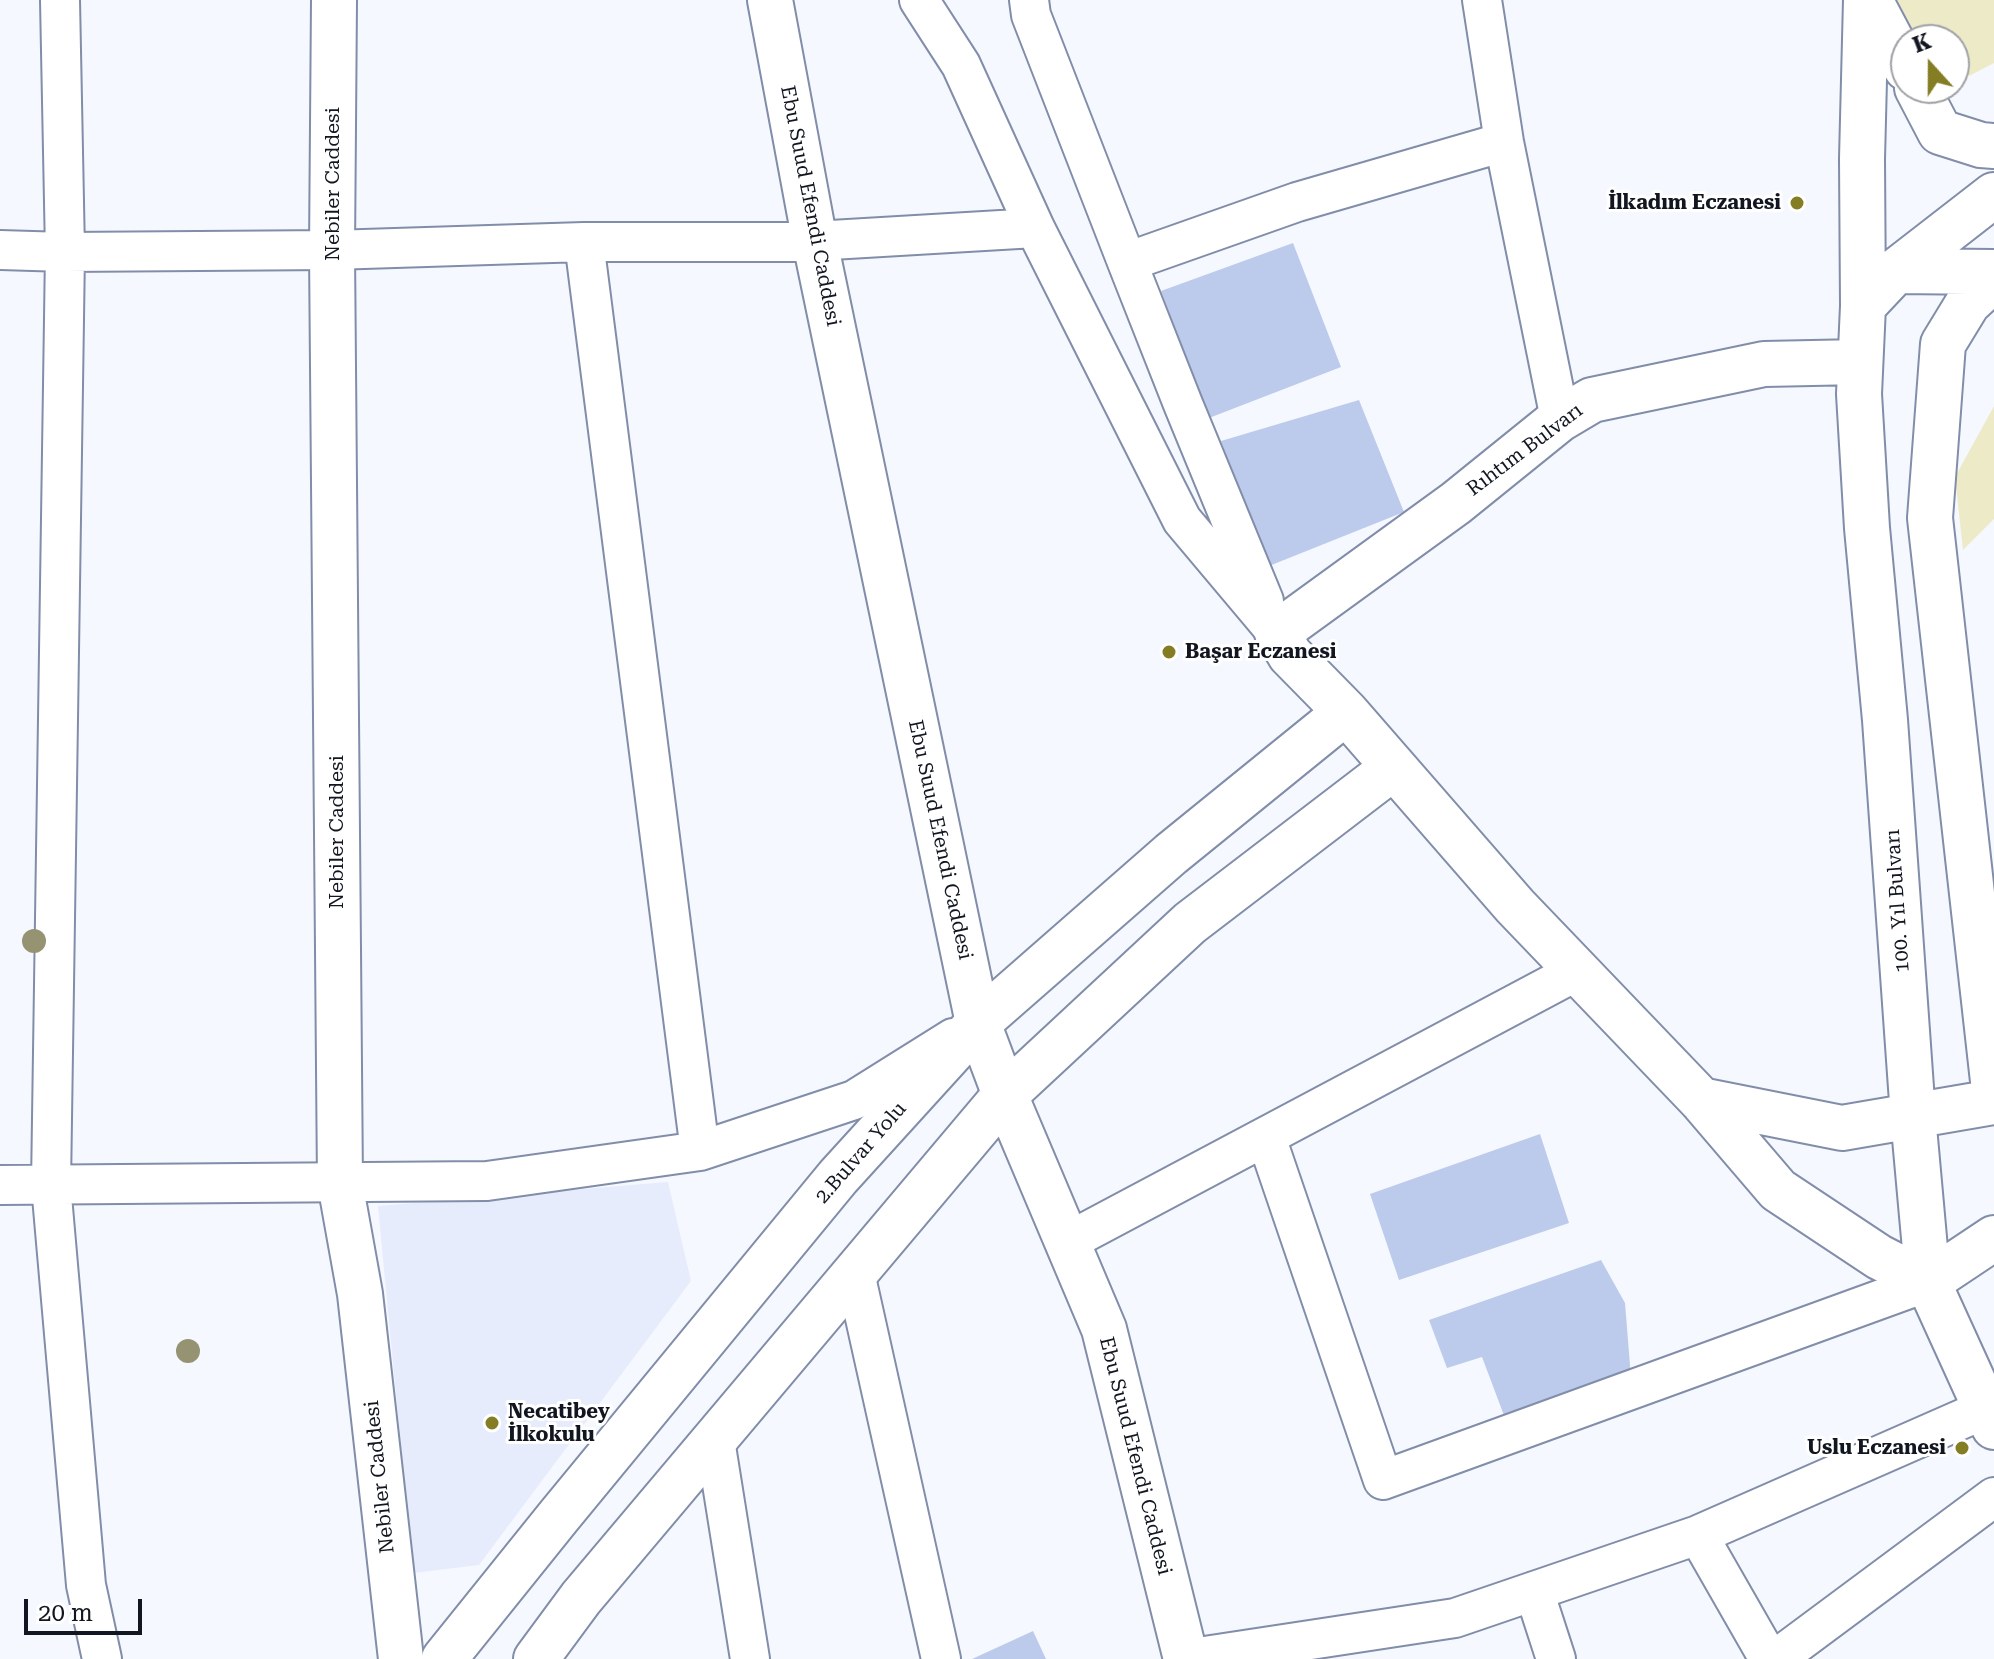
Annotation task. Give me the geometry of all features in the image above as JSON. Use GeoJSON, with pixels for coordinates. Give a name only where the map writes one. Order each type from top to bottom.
{"type":"FeatureCollection","features":[{"type":"Feature","properties":{"kind":"main road","name":"Nebiler Caddesi"},"geometry":{"type":"LineString","coordinates":[[334,0],[332,250],[340,1183],[360,1294],[401,1659]]}},
{"type":"Feature","properties":{"kind":"main road","name":"Ebu Suud Efendi Caddesi"},"geometry":{"type":"LineString","coordinates":[[770,0],[815,242],[978,1023],[1005,1095],[1104,1329],[1186,1659]]}},
{"type":"Feature","properties":{"kind":"main road"},"geometry":{"type":"LineString","coordinates":[[1868,0],[1890,39]]}},
{"type":"Feature","properties":{"kind":"main road","name":"100. Yıl Bulvarı"},"geometry":{"type":"LineString","coordinates":[[1868,0],[1859,394],[1913,1116],[1928,1282],[1990,1418]]}},
{"type":"Feature","properties":{"kind":"main road"},"geometry":{"type":"LineString","coordinates":[[1925,104],[1940,132],[1994,146]]}},
{"type":"Feature","properties":{"kind":"main road"},"geometry":{"type":"LineString","coordinates":[[1863,306],[1896,271],[1994,195]]}},
{"type":"Feature","properties":{"kind":"main road"},"geometry":{"type":"LineString","coordinates":[[1896,271],[1994,272]]}},
{"type":"Feature","properties":{"kind":"main road"},"geometry":{"type":"LineString","coordinates":[[1994,279],[1968,303],[1943,344],[1930,518],[1994,1090]]}},
{"type":"Feature","properties":{"kind":"main road","name":"Rıhtım Bulvarı"},"geometry":{"type":"LineString","coordinates":[[1277,633],[1456,503],[1560,419],[1592,400],[1764,364],[1860,362]]}},
{"type":"Feature","properties":{"kind":"main road"},"geometry":{"type":"LineString","coordinates":[[1277,633],[1290,655],[1346,712],[1515,906],[1701,1100],[1778,1190],[1879,1257],[1928,1282],[1994,1238]]}},
{"type":"Feature","properties":{"kind":"main road","name":"2.Bulvar Yolu"},"geometry":{"type":"LineString","coordinates":[[444,1659],[838,1177],[978,1023],[1171,854],[1346,712]]}},
{"type":"Feature","properties":{"kind":"main road"},"geometry":{"type":"LineString","coordinates":[[536,1659],[581,1598],[1005,1095],[1190,923],[1394,767]]}},
{"type":"Feature","properties":{"kind":"main road"},"geometry":{"type":"LineString","coordinates":[[1701,1100],[1842,1128],[1994,1102]]}},
{"type":"Feature","properties":{"kind":"street"},"geometry":{"type":"LineString","coordinates":[[60,0],[65,252],[51,1185],[86,1585],[102,1659]]}},
{"type":"Feature","properties":{"kind":"street"},"geometry":{"type":"LineString","coordinates":[[919,0],[961,65],[1035,228],[1182,520],[1277,633]]}},
{"type":"Feature","properties":{"kind":"street"},"geometry":{"type":"LineString","coordinates":[[1029,0],[1031,15],[1127,262],[1277,633]]}},
{"type":"Feature","properties":{"kind":"street"},"geometry":{"type":"LineString","coordinates":[[1482,0],[1504,142],[1560,419]]}},
{"type":"Feature","properties":{"kind":"street"},"geometry":{"type":"LineString","coordinates":[[1127,262],[1297,202],[1504,142]]}},
{"type":"Feature","properties":{"kind":"street"},"geometry":{"type":"LineString","coordinates":[[0,250],[332,250],[584,242],[815,242],[1035,228]]}},
{"type":"Feature","properties":{"kind":"street"},"geometry":{"type":"LineString","coordinates":[[584,242],[700,1151]]}},
{"type":"Feature","properties":{"kind":"street"},"geometry":{"type":"LineString","coordinates":[[1067,1242],[1577,971]]}},
{"type":"Feature","properties":{"kind":"street"},"geometry":{"type":"LineString","coordinates":[[0,1185],[487,1181],[700,1151],[854,1100],[978,1023]]}},
{"type":"Feature","properties":{"kind":"street"},"geometry":{"type":"LineString","coordinates":[[1266,1137],[1383,1480],[1928,1282]]}},
{"type":"Feature","properties":{"kind":"street"},"geometry":{"type":"LineString","coordinates":[[855,1273],[941,1659]]}},
{"type":"Feature","properties":{"kind":"street"},"geometry":{"type":"LineString","coordinates":[[1186,1659],[1455,1618],[1698,1535],[1990,1418]]}},
{"type":"Feature","properties":{"kind":"street"},"geometry":{"type":"LineString","coordinates":[[715,1440],[750,1659]]}},
{"type":"Feature","properties":{"kind":"street"},"geometry":{"type":"LineString","coordinates":[[1776,1659],[1994,1497]]}},
{"type":"Feature","properties":{"kind":"street"},"geometry":{"type":"LineString","coordinates":[[1698,1535],[1769,1659]]}},
{"type":"Feature","properties":{"kind":"street"},"geometry":{"type":"LineString","coordinates":[[1534,1591],[1556,1659]]}},
{"type":"Feature","properties":{"kind":"shaded area"},"geometry":{"type":"Polygon","coordinates":[[[1884,0],[1994,0],[1994,63],[1970,75],[1970,24],[1904,24],[1884,0]]]}},
{"type":"Feature","properties":{"kind":"shaded area"},"geometry":{"type":"Polygon","coordinates":[[[1994,406],[1994,519],[1963,550],[1955,477],[1994,406]]]}},
{"type":"Feature","properties":{"kind":"shaded area","name":"Necatibey İlkokulu"},"geometry":{"type":"Polygon","coordinates":[[[668,1182],[691,1281],[479,1565],[413,1573],[378,1206],[668,1182]]]}},
{"type":"Feature","properties":{"kind":"building"},"geometry":{"type":"Polygon","coordinates":[[[1293,243],[1341,367],[1209,418],[1161,291],[1293,243]]]}},
{"type":"Feature","properties":{"kind":"building"},"geometry":{"type":"Polygon","coordinates":[[[1359,400],[1404,512],[1269,566],[1221,441],[1359,400]]]}},
{"type":"Feature","properties":{"kind":"building"},"geometry":{"type":"Polygon","coordinates":[[[1540,1134],[1569,1223],[1399,1280],[1370,1194],[1540,1134]]]}},
{"type":"Feature","properties":{"kind":"building"},"geometry":{"type":"Polygon","coordinates":[[[1601,1260],[1625,1303],[1632,1390],[1511,1434],[1482,1357],[1447,1368],[1429,1320],[1601,1260]]]}},
{"type":"Feature","properties":{"kind":"building"},"geometry":{"type":"Polygon","coordinates":[[[1033,1631],[1046,1659],[972,1659],[1033,1631]]]}},
{"type":"Feature","properties":{"kind":"place","name":"İlkadım Eczanesi"},"geometry":{"type":"Point","coordinates":[1797,203]}},
{"type":"Feature","properties":{"kind":"place","name":"Başar Eczanesi"},"geometry":{"type":"Point","coordinates":[1169,652]}},
{"type":"Feature","properties":{"kind":"place","name":"Necatibey İlkokulu"},"geometry":{"type":"Point","coordinates":[492,1423]}},
{"type":"Feature","properties":{"kind":"place","name":"Uslu Eczanesi"},"geometry":{"type":"Point","coordinates":[1962,1448]}}]}
